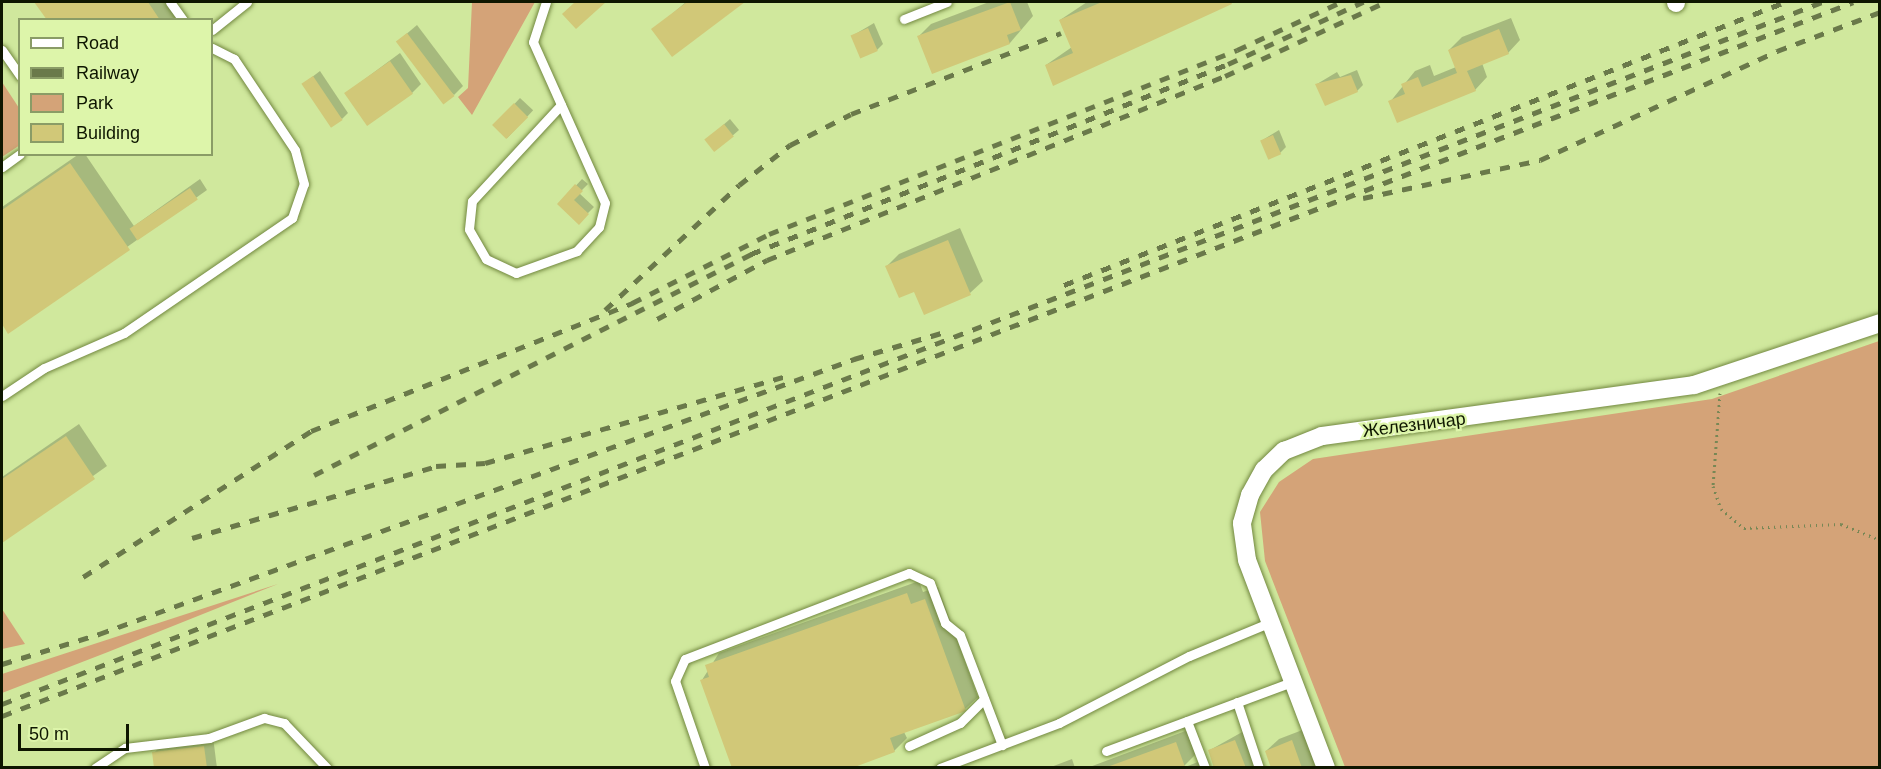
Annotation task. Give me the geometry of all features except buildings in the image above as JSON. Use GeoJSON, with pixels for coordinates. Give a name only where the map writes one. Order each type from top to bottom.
{"type":"FeatureCollection","features":[{"type":"Feature","properties":{"kind":"street","name":"Железничар"},"geometry":{"type":"LineString","coordinates":[[1326,768],[1247,560],[1242,522],[1264,470],[1284,451],[1322,436],[1659,392],[1722,377],[1880,323]]}},
{"type":"Feature","properties":{"kind":"lane"},"geometry":{"type":"LineString","coordinates":[[171,2],[182,18]]}},
{"type":"Feature","properties":{"kind":"lane"},"geometry":{"type":"LineString","coordinates":[[213,29],[247,2]]}},
{"type":"Feature","properties":{"kind":"lane"},"geometry":{"type":"LineString","coordinates":[[546,2],[533,42],[605,203],[599,227],[577,252],[516,273],[486,259],[469,229],[472,201],[561,105]]}},
{"type":"Feature","properties":{"kind":"lane"},"geometry":{"type":"LineString","coordinates":[[904,20],[947,2]]}},
{"type":"Feature","properties":{"kind":"lane"},"geometry":{"type":"LineString","coordinates":[[2,396],[44,368],[124,333],[292,218],[304,184],[295,150],[234,59],[213,48]]}},
{"type":"Feature","properties":{"kind":"lane"},"geometry":{"type":"LineString","coordinates":[[2,50],[18,73]]}},
{"type":"Feature","properties":{"kind":"lane"},"geometry":{"type":"LineString","coordinates":[[2,167],[18,155]]}},
{"type":"Feature","properties":{"kind":"lane"},"geometry":{"type":"LineString","coordinates":[[705,768],[675,681],[685,659],[909,573],[930,583],[945,623],[960,635],[1002,745]]}},
{"type":"Feature","properties":{"kind":"lane"},"geometry":{"type":"LineString","coordinates":[[940,768],[1059,723],[1189,656],[1271,622]]}},
{"type":"Feature","properties":{"kind":"lane"},"geometry":{"type":"LineString","coordinates":[[1106,751],[1294,681]]}},
{"type":"Feature","properties":{"kind":"lane"},"geometry":{"type":"LineString","coordinates":[[909,746],[960,723],[984,699]]}},
{"type":"Feature","properties":{"kind":"lane"},"geometry":{"type":"LineString","coordinates":[[1237,702],[1259,768]]}},
{"type":"Feature","properties":{"kind":"lane"},"geometry":{"type":"LineString","coordinates":[[95,768],[125,748],[209,738],[264,718],[284,723],[327,768]]}},
{"type":"Feature","properties":{"kind":"lane"},"geometry":{"type":"LineString","coordinates":[[1188,721],[1205,768]]}},
{"type":"Feature","properties":{"kind":"path"},"geometry":{"type":"LineString","coordinates":[[1722,377],[1713,486],[1721,509],[1744,528],[1841,524],[1880,540]]}},
{"type":"Feature","properties":{"kind":"green space"},"geometry":{"type":"Polygon","coordinates":[[[472,2],[535,2],[472,115],[458,97],[468,88],[472,2]]]}},
{"type":"Feature","properties":{"kind":"green space"},"geometry":{"type":"Polygon","coordinates":[[[2,82],[18,106],[18,146],[2,157],[2,82]]]}},
{"type":"Feature","properties":{"kind":"green space"},"geometry":{"type":"Polygon","coordinates":[[[1879,341],[1879,767],[1345,767],[1265,561],[1260,512],[1279,482],[1313,459],[1712,399],[1879,341]]]}},
{"type":"Feature","properties":{"kind":"green space"},"geometry":{"type":"Polygon","coordinates":[[[278,584],[108,652],[2,693],[2,674],[278,584]]]}},
{"type":"Feature","properties":{"kind":"green space"},"geometry":{"type":"Polygon","coordinates":[[[2,609],[25,644],[2,649],[2,609]]]}},
{"type":"Feature","properties":{"kind":"railway"},"geometry":{"type":"LineString","coordinates":[[83,577],[311,431],[632,303],[769,234],[1237,50],[1341,2]]}},
{"type":"Feature","properties":{"kind":"railway"},"geometry":{"type":"LineString","coordinates":[[314,475],[751,254],[1228,64],[1363,2]]}},
{"type":"Feature","properties":{"kind":"railway"},"geometry":{"type":"LineString","coordinates":[[657,319],[767,260],[1225,76],[1385,2]]}},
{"type":"Feature","properties":{"kind":"railway"},"geometry":{"type":"LineString","coordinates":[[1064,285],[1785,2]]}},
{"type":"Feature","properties":{"kind":"railway"},"geometry":{"type":"LineString","coordinates":[[2,704],[1822,2]]}},
{"type":"Feature","properties":{"kind":"railway"},"geometry":{"type":"LineString","coordinates":[[2,716],[1853,2]]}},
{"type":"Feature","properties":{"kind":"railway"},"geometry":{"type":"LineString","coordinates":[[1363,198],[1540,160],[1777,51],[1880,12]]}},
{"type":"Feature","properties":{"kind":"railway"},"geometry":{"type":"LineString","coordinates":[[605,310],[739,185],[790,145],[851,114],[1061,33]]}},
{"type":"Feature","properties":{"kind":"railway"},"geometry":{"type":"LineString","coordinates":[[2,664],[99,634],[854,359],[941,333]]}},
{"type":"Feature","properties":{"kind":"railway"},"geometry":{"type":"LineString","coordinates":[[192,538],[436,466],[485,463],[787,376]]}}]}
